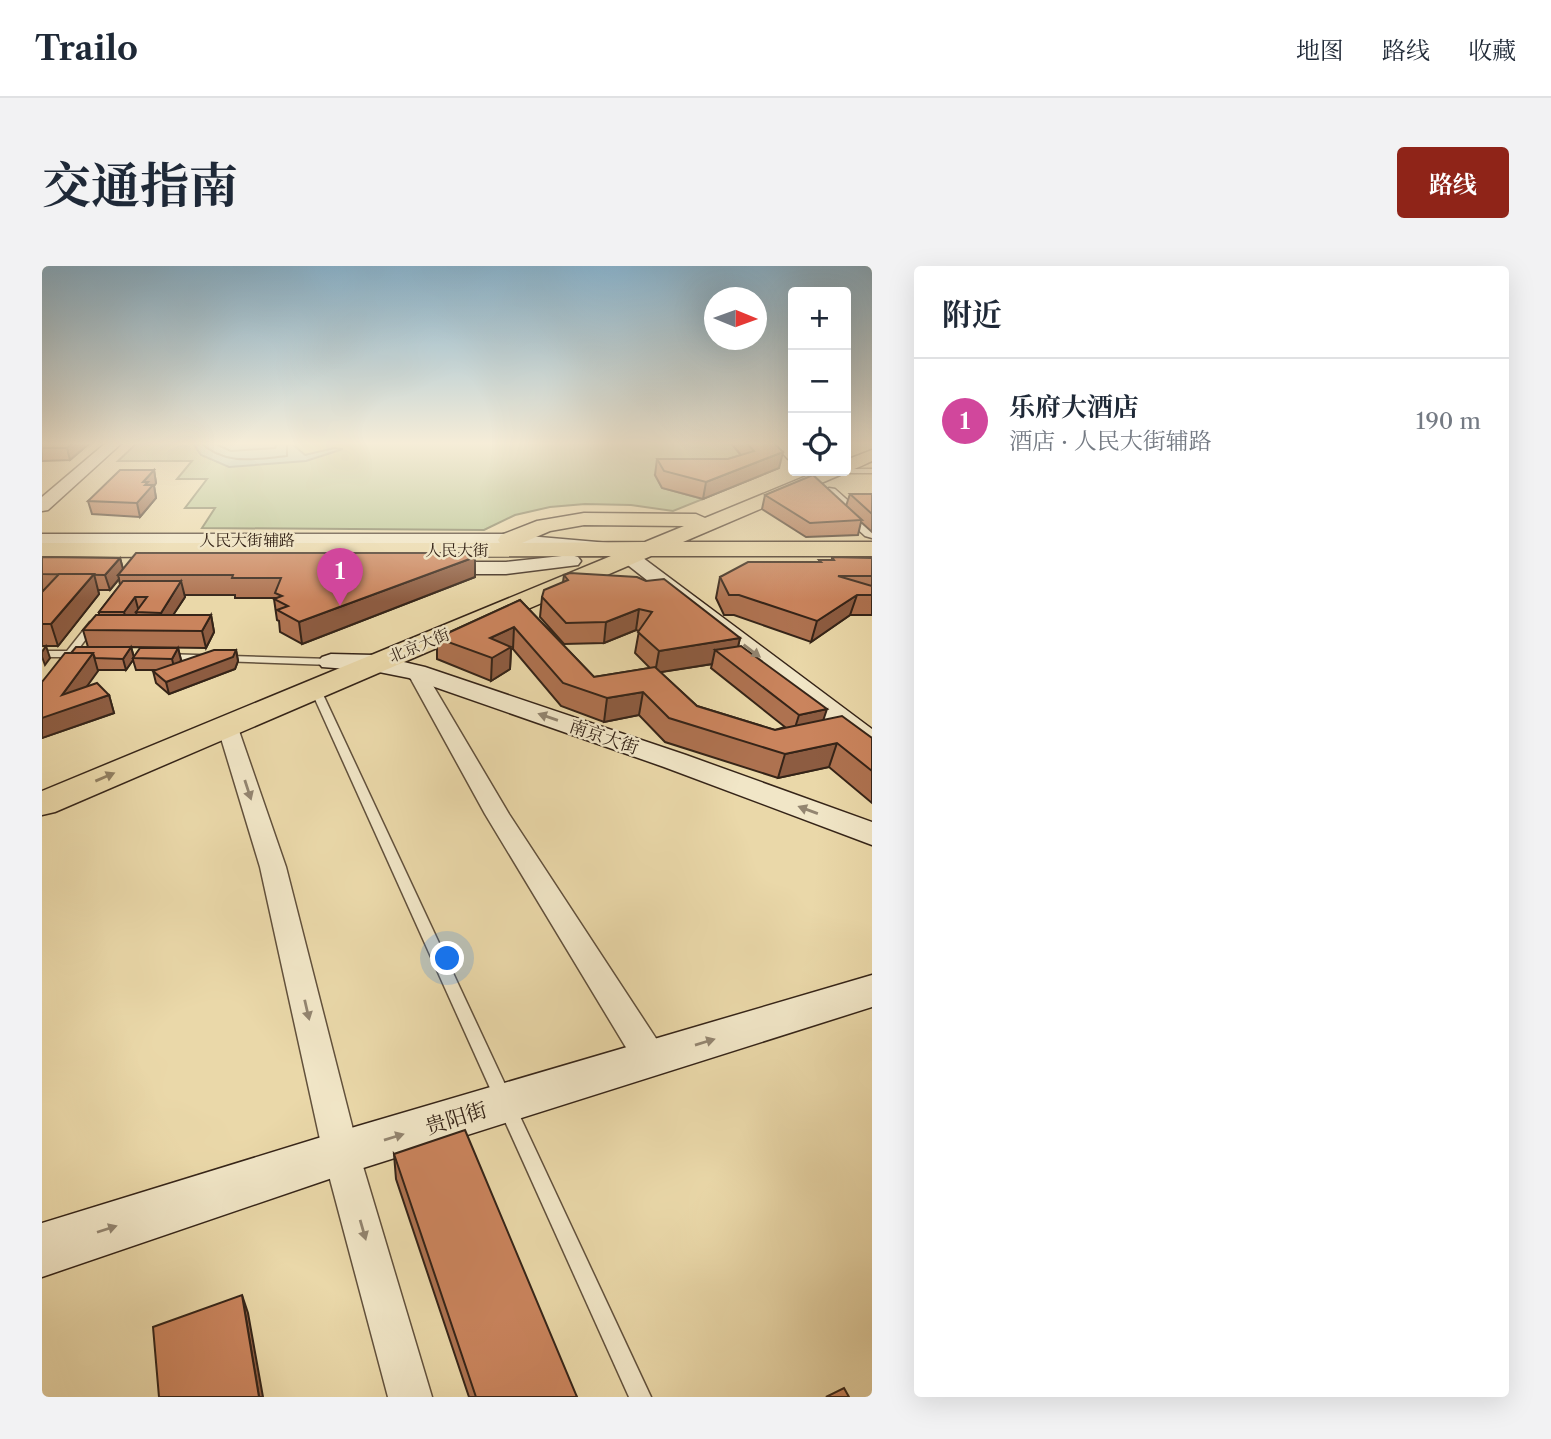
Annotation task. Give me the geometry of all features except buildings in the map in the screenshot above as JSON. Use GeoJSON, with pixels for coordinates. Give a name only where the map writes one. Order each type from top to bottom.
{"type":"FeatureCollection","features":[{"type":"Feature","properties":{"kind":"main road","name":"北京大街"},"geometry":{"type":"LineString","coordinates":[[42,780],[331,662],[624,553],[761,495]]}},
{"type":"Feature","properties":{"kind":"main road"},"geometry":{"type":"LineString","coordinates":[[838,495],[872,533]]}},
{"type":"Feature","properties":{"kind":"main road"},"geometry":{"type":"LineString","coordinates":[[505,540],[545,526],[584,519],[701,522],[709,531],[727,541],[755,549]]}},
{"type":"Feature","properties":{"kind":"main road","name":"人民大街辅路"},"geometry":{"type":"LineString","coordinates":[[42,540],[505,540],[624,553]]}},
{"type":"Feature","properties":{"kind":"main road","name":"人民大街"},"geometry":{"type":"LineString","coordinates":[[42,557],[872,549]]}},
{"type":"Feature","properties":{"kind":"main road","name":"人民大街"},"geometry":{"type":"LineString","coordinates":[[42,550],[624,553],[872,558]]}},
{"type":"Feature","properties":{"kind":"main road","name":"北京大街"},"geometry":{"type":"LineString","coordinates":[[42,804],[624,553]]}},
{"type":"Feature","properties":{"kind":"main road"},"geometry":{"type":"LineString","coordinates":[[624,553],[872,743]]}},
{"type":"Feature","properties":{"kind":"main road","name":"人民大街辅路"},"geometry":{"type":"LineString","coordinates":[[42,568],[506,568],[624,553]]}},
{"type":"Feature","properties":{"kind":"main road","name":"南京大街"},"geometry":{"type":"LineString","coordinates":[[331,662],[374,663],[416,671],[675,761],[872,834]]}},
{"type":"Feature","properties":{"kind":"main road","name":"贵阳街"},"geometry":{"type":"LineString","coordinates":[[42,1250],[341,1153],[872,992]]}},
{"type":"Feature","properties":{"kind":"street"},"geometry":{"type":"LineString","coordinates":[[416,671],[497,814],[651,1059]]}},
{"type":"Feature","properties":{"kind":"street"},"geometry":{"type":"LineString","coordinates":[[227,725],[273,867],[341,1153],[410,1397]]}},
{"type":"Feature","properties":{"kind":"lane"},"geometry":{"type":"LineString","coordinates":[[63,664],[103,611]]}},
{"type":"Feature","properties":{"kind":"lane"},"geometry":{"type":"LineString","coordinates":[[42,654],[84,655]]}},
{"type":"Feature","properties":{"kind":"lane"},"geometry":{"type":"LineString","coordinates":[[152,657],[331,662]]}},
{"type":"Feature","properties":{"kind":"lane"},"geometry":{"type":"LineString","coordinates":[[314,688],[640,1397]]}},
{"type":"Feature","properties":{"kind":"green space"},"geometry":{"type":"Polygon","coordinates":[[[195,495],[687,495],[703,499],[673,511],[631,505],[585,504],[550,507],[515,515],[484,530],[202,528],[215,508],[185,508],[195,495]]]}},
{"type":"Feature","properties":{"kind":"place","name":"乐府大酒店"},"geometry":{"type":"Point","coordinates":[340,606]}}]}
